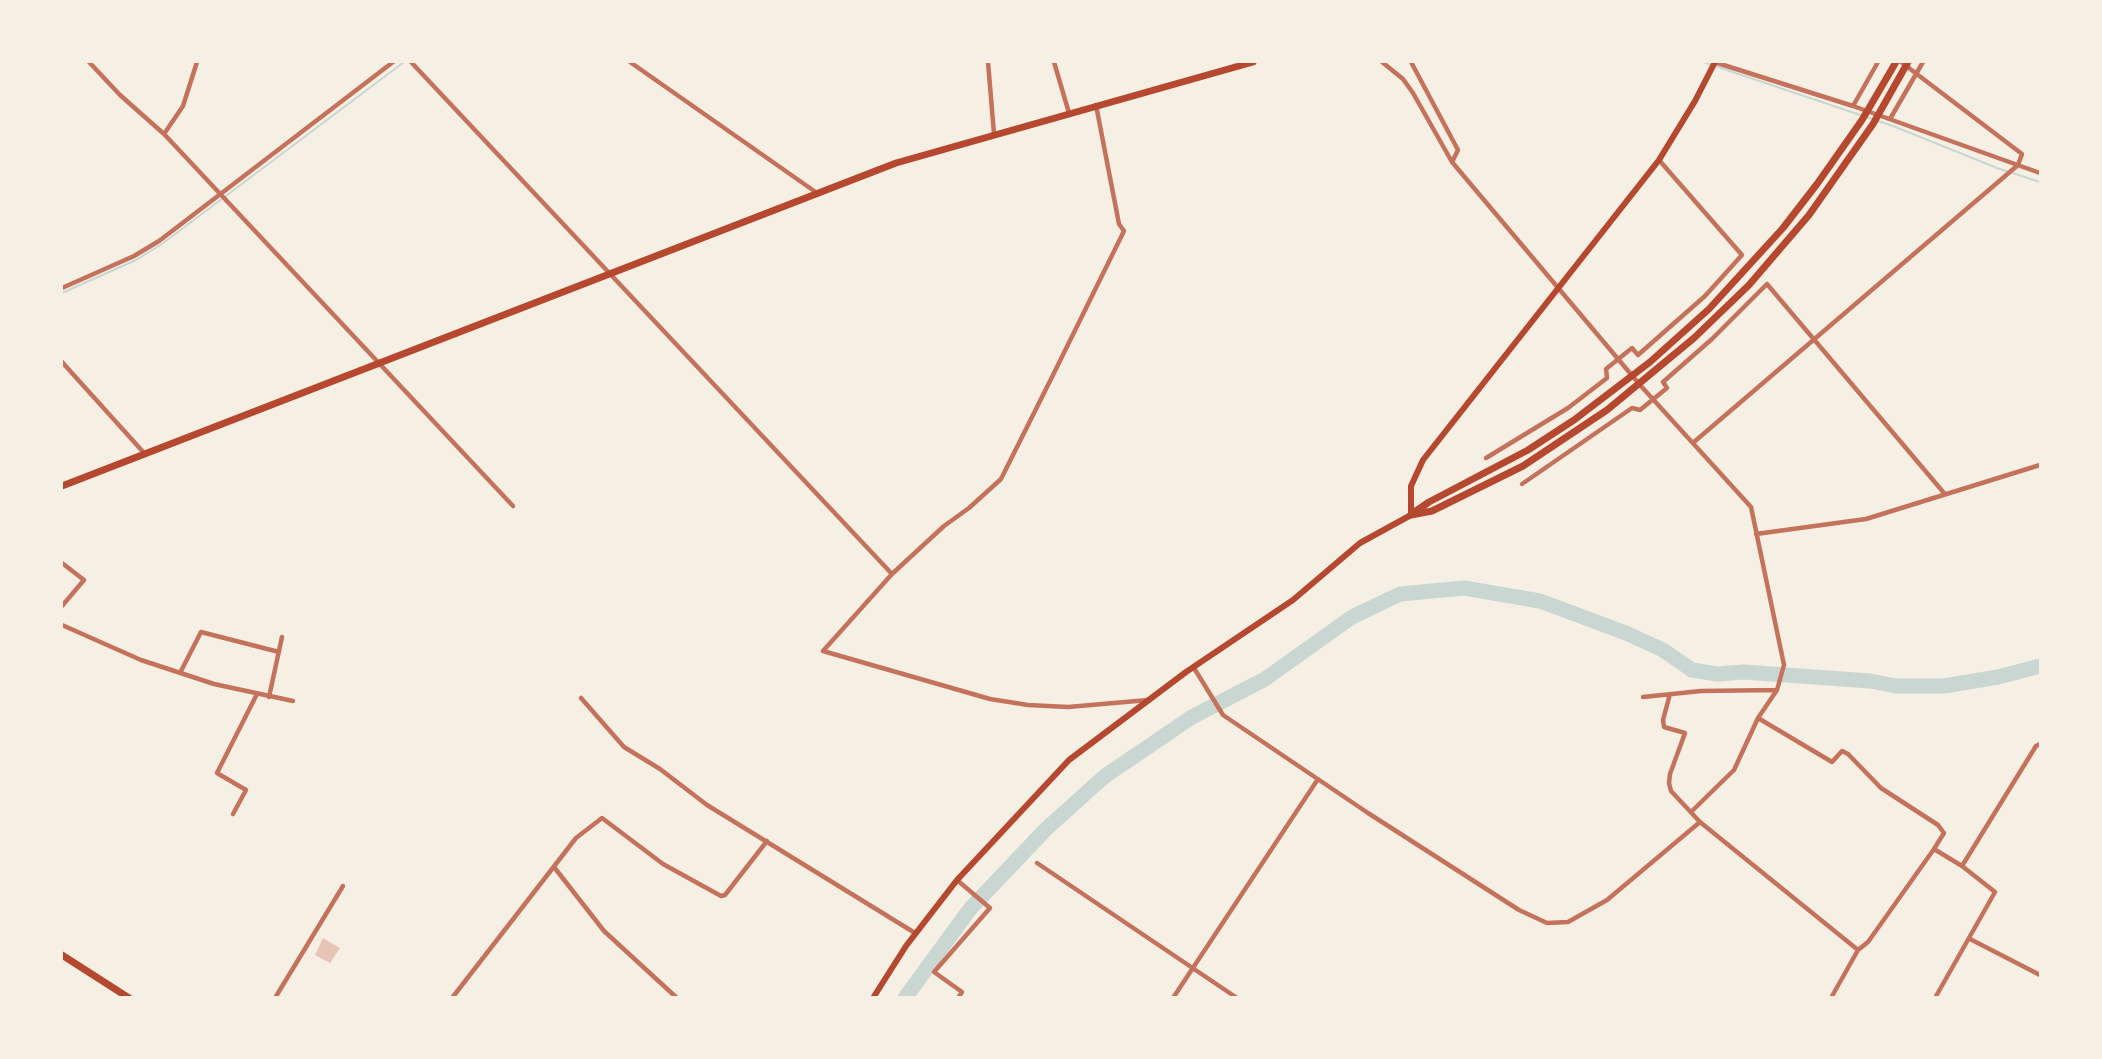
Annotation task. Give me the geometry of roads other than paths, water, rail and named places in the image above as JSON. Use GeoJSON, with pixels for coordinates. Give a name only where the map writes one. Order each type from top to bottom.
{"type":"FeatureCollection","features":[{"type":"Feature","properties":{"kind":"main road"},"geometry":{"type":"LineString","coordinates":[[62,486],[896,163],[1069,112],[1253,62]]}},
{"type":"Feature","properties":{"kind":"main road"},"geometry":{"type":"LineString","coordinates":[[1411,515],[1411,486],[1423,460],[1659,160],[1695,101],[1714,62]]}},
{"type":"Feature","properties":{"kind":"main road"},"geometry":{"type":"LineString","coordinates":[[873,998],[915,933],[957,880],[1069,760],[1148,700],[1293,600],[1360,543],[1411,515],[1429,502],[1528,450],[1574,420],[1633,375],[1709,309],[1740,277],[1797,210],[1862,120],[1896,62]]}},
{"type":"Feature","properties":{"kind":"main road"},"geometry":{"type":"LineString","coordinates":[[1411,515],[1432,512],[1523,466],[1640,385],[1749,285],[1809,215],[1873,124],[1908,62]]}},
{"type":"Feature","properties":{"kind":"main road"},"geometry":{"type":"LineString","coordinates":[[62,955],[129,998]]}},
{"type":"Feature","properties":{"kind":"street"},"geometry":{"type":"LineString","coordinates":[[89,62],[120,95],[164,134],[377,364],[513,506]]}},
{"type":"Feature","properties":{"kind":"street"},"geometry":{"type":"LineString","coordinates":[[164,134],[183,106],[197,62]]}},
{"type":"Feature","properties":{"kind":"street"},"geometry":{"type":"LineString","coordinates":[[62,288],[134,256],[159,241],[222,197],[393,62]]}},
{"type":"Feature","properties":{"kind":"street"},"geometry":{"type":"LineString","coordinates":[[411,62],[892,574]]}},
{"type":"Feature","properties":{"kind":"street"},"geometry":{"type":"LineString","coordinates":[[630,62],[817,193]]}},
{"type":"Feature","properties":{"kind":"street"},"geometry":{"type":"LineString","coordinates":[[988,62],[994,134]]}},
{"type":"Feature","properties":{"kind":"street"},"geometry":{"type":"LineString","coordinates":[[1054,62],[1069,112]]}},
{"type":"Feature","properties":{"kind":"street"},"geometry":{"type":"LineString","coordinates":[[1382,62],[1403,79],[1413,93],[1452,162],[1640,385],[1751,507],[1784,665],[1778,690],[1758,718],[1734,770],[1692,811]]}},
{"type":"Feature","properties":{"kind":"street"},"geometry":{"type":"LineString","coordinates":[[1411,62],[1458,150],[1452,162]]}},
{"type":"Feature","properties":{"kind":"street"},"geometry":{"type":"LineString","coordinates":[[1714,62],[1853,106],[2040,173]]}},
{"type":"Feature","properties":{"kind":"street"},"geometry":{"type":"LineString","coordinates":[[1853,106],[1878,62]]}},
{"type":"Feature","properties":{"kind":"street"},"geometry":{"type":"LineString","coordinates":[[1694,442],[2018,165],[2022,154],[1901,62]]}},
{"type":"Feature","properties":{"kind":"street"},"geometry":{"type":"LineString","coordinates":[[1890,119],[1923,62]]}},
{"type":"Feature","properties":{"kind":"street"},"geometry":{"type":"LineString","coordinates":[[1096,105],[1119,224],[1124,231],[1001,479],[969,508],[944,526],[892,574],[823,651],[990,699],[1028,705],[1068,707],[1148,700]]}},
{"type":"Feature","properties":{"kind":"street"},"geometry":{"type":"LineString","coordinates":[[1486,458],[1568,408],[1607,378],[1606,369],[1632,348],[1638,355],[1705,296],[1742,255],[1659,160]]}},
{"type":"Feature","properties":{"kind":"street"},"geometry":{"type":"LineString","coordinates":[[1522,484],[1632,408],[1640,410],[1666,388],[1664,382],[1712,339],[1767,284],[1944,493]]}},
{"type":"Feature","properties":{"kind":"street"},"geometry":{"type":"LineString","coordinates":[[62,362],[145,454]]}},
{"type":"Feature","properties":{"kind":"street"},"geometry":{"type":"LineString","coordinates":[[1756,534],[1866,519],[2040,465]]}},
{"type":"Feature","properties":{"kind":"street"},"geometry":{"type":"LineString","coordinates":[[62,563],[84,580],[62,606]]}},
{"type":"Feature","properties":{"kind":"street"},"geometry":{"type":"LineString","coordinates":[[62,625],[133,657],[180,673],[269,697],[293,701]]}},
{"type":"Feature","properties":{"kind":"street"},"geometry":{"type":"LineString","coordinates":[[180,673],[201,632],[279,652]]}},
{"type":"Feature","properties":{"kind":"street"},"geometry":{"type":"LineString","coordinates":[[269,697],[282,637]]}},
{"type":"Feature","properties":{"kind":"street"},"geometry":{"type":"LineString","coordinates":[[1194,668],[1223,715],[1519,910],[1547,923],[1558,925],[1586,914],[1607,900],[1700,822]]}},
{"type":"Feature","properties":{"kind":"street"},"geometry":{"type":"LineString","coordinates":[[1643,697],[1778,690]]}},
{"type":"Feature","properties":{"kind":"street"},"geometry":{"type":"LineString","coordinates":[[233,814],[246,790],[217,773],[257,694]]}},
{"type":"Feature","properties":{"kind":"street"},"geometry":{"type":"LineString","coordinates":[[1670,694],[1663,720],[1664,727],[1685,733],[1669,783],[1671,791],[1700,822],[1858,950]]}},
{"type":"Feature","properties":{"kind":"street"},"geometry":{"type":"LineString","coordinates":[[581,698],[624,747],[660,769],[707,805],[915,933]]}},
{"type":"Feature","properties":{"kind":"street"},"geometry":{"type":"LineString","coordinates":[[1758,718],[1832,762],[1842,751],[1848,754],[1881,788],[1938,825],[1944,833],[1868,942],[1858,950],[1830,998]]}},
{"type":"Feature","properties":{"kind":"street"},"geometry":{"type":"LineString","coordinates":[[1962,866],[2036,746],[2040,744]]}},
{"type":"Feature","properties":{"kind":"street"},"geometry":{"type":"LineString","coordinates":[[1173,998],[1318,779]]}},
{"type":"Feature","properties":{"kind":"street"},"geometry":{"type":"LineString","coordinates":[[452,998],[576,838],[602,818],[663,864],[721,896],[725,895],[767,841]]}},
{"type":"Feature","properties":{"kind":"street"},"geometry":{"type":"LineString","coordinates":[[1934,849],[1962,866],[1995,892],[1935,998]]}},
{"type":"Feature","properties":{"kind":"street"},"geometry":{"type":"LineString","coordinates":[[1037,863],[1237,998]]}},
{"type":"Feature","properties":{"kind":"street"},"geometry":{"type":"LineString","coordinates":[[554,867],[604,931],[677,998]]}},
{"type":"Feature","properties":{"kind":"street"},"geometry":{"type":"LineString","coordinates":[[957,880],[990,908],[934,972],[962,992],[958,998]]}},
{"type":"Feature","properties":{"kind":"street"},"geometry":{"type":"LineString","coordinates":[[275,998],[343,886]]}},
{"type":"Feature","properties":{"kind":"street"},"geometry":{"type":"LineString","coordinates":[[1970,939],[2040,975]]}},
{"type":"Feature","properties":{"kind":"waterway"},"geometry":{"type":"LineString","coordinates":[[62,293],[136,260],[162,244],[404,62]]}},
{"type":"Feature","properties":{"kind":"waterway"},"geometry":{"type":"LineString","coordinates":[[1703,62],[1893,126],[1997,168],[2040,182]]}},
{"type":"Feature","properties":{"kind":"waterway"},"geometry":{"type":"LineString","coordinates":[[905,998],[970,909],[1046,829],[1105,776],[1192,717],[1265,679],[1352,617],[1400,594],[1464,588],[1540,601],[1626,633],[1663,650],[1692,670],[1717,674],[1744,672],[1870,681],[1896,686],[1944,686],[1998,677],[2040,666]]}}]}
